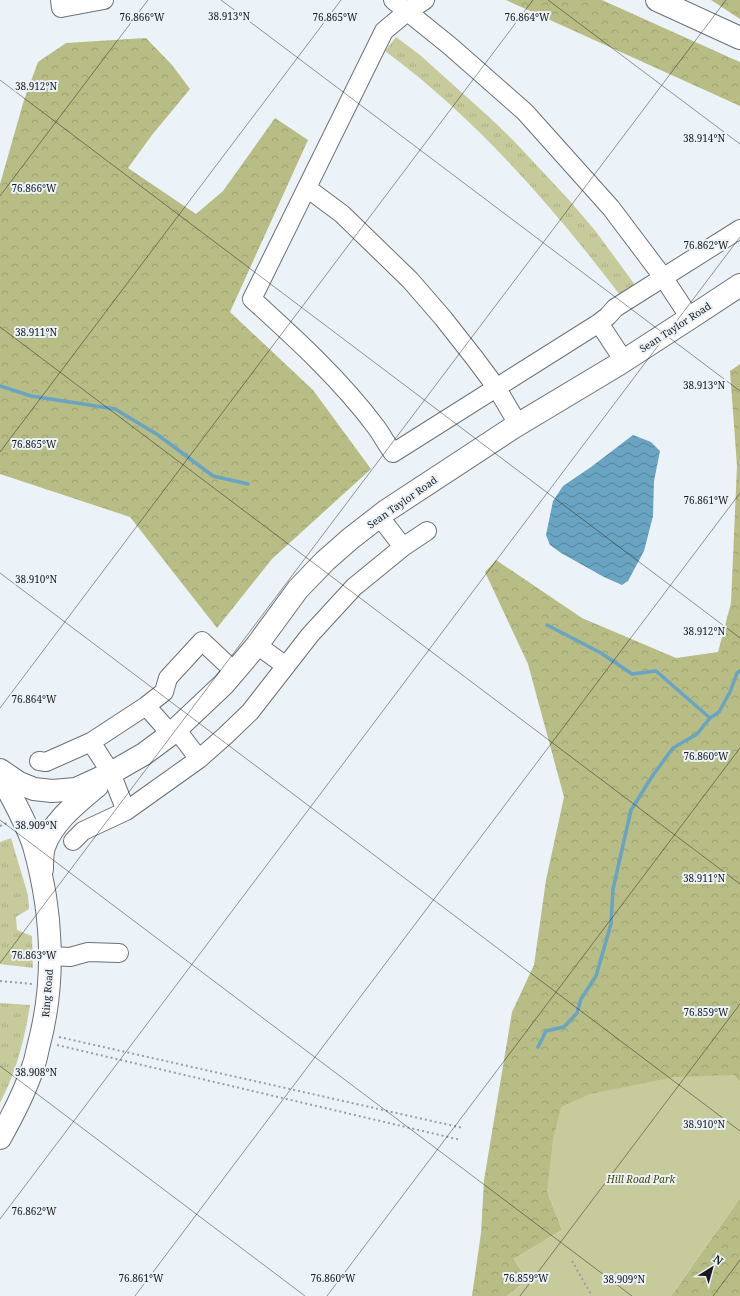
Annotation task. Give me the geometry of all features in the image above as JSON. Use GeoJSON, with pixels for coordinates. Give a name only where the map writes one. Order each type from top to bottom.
{"type":"FeatureCollection","features":[{"type":"Feature","properties":{"kind":"main road"},"geometry":{"type":"LineString","coordinates":[[656,0],[740,38]]}},
{"type":"Feature","properties":{"kind":"main road","name":"Sean Taylor Road"},"geometry":{"type":"LineString","coordinates":[[0,770],[19,783],[34,789],[52,791],[76,789],[111,773],[144,754],[173,732],[224,684],[257,645],[298,589],[325,561],[379,516],[518,424],[624,361],[740,285]]}},
{"type":"Feature","properties":{"kind":"main road","name":"Sean Taylor Road"},"geometry":{"type":"LineString","coordinates":[[42,880],[44,848],[50,834],[75,804],[111,773]]}},
{"type":"Feature","properties":{"kind":"main road","name":"Ring Road"},"geometry":{"type":"LineString","coordinates":[[0,775],[22,816],[42,880],[49,929],[50,956],[45,1020],[34,1066],[14,1113],[0,1138]]}},
{"type":"Feature","properties":{"kind":"lane"},"geometry":{"type":"LineString","coordinates":[[60,0],[61,8],[104,0]]}},
{"type":"Feature","properties":{"kind":"lane"},"geometry":{"type":"LineString","coordinates":[[393,0],[450,46],[525,112],[611,208],[663,277],[690,318]]}},
{"type":"Feature","properties":{"kind":"lane"},"geometry":{"type":"LineString","coordinates":[[425,0],[384,30],[252,300],[315,358],[354,401],[376,428],[393,453],[599,323],[615,308],[740,229]]}},
{"type":"Feature","properties":{"kind":"lane"},"geometry":{"type":"LineString","coordinates":[[307,188],[342,214],[410,280],[443,318],[496,387],[518,424]]}},
{"type":"Feature","properties":{"kind":"lane"},"geometry":{"type":"LineString","coordinates":[[599,323],[624,361]]}},
{"type":"Feature","properties":{"kind":"lane"},"geometry":{"type":"LineString","coordinates":[[379,516],[403,547]]}},
{"type":"Feature","properties":{"kind":"lane"},"geometry":{"type":"LineString","coordinates":[[73,841],[83,831],[126,811],[199,759],[250,712],[310,635],[354,588],[403,547],[427,531]]}},
{"type":"Feature","properties":{"kind":"lane"},"geometry":{"type":"LineString","coordinates":[[39,761],[46,762],[91,742],[146,706],[164,692],[168,678],[202,641],[235,672]]}},
{"type":"Feature","properties":{"kind":"lane"},"geometry":{"type":"LineString","coordinates":[[257,645],[286,666]]}},
{"type":"Feature","properties":{"kind":"lane"},"geometry":{"type":"LineString","coordinates":[[146,706],[199,759]]}},
{"type":"Feature","properties":{"kind":"lane"},"geometry":{"type":"LineString","coordinates":[[91,742],[111,773],[126,811]]}},
{"type":"Feature","properties":{"kind":"lane"},"geometry":{"type":"LineString","coordinates":[[50,956],[70,957],[88,952],[119,953]]}},
{"type":"Feature","properties":{"kind":"path"},"geometry":{"type":"LineString","coordinates":[[0,826],[8,822]]}},
{"type":"Feature","properties":{"kind":"path"},"geometry":{"type":"LineString","coordinates":[[0,982],[35,985]]}},
{"type":"Feature","properties":{"kind":"path"},"geometry":{"type":"LineString","coordinates":[[59,1037],[463,1128]]}},
{"type":"Feature","properties":{"kind":"path"},"geometry":{"type":"LineString","coordinates":[[57,1045],[461,1140]]}},
{"type":"Feature","properties":{"kind":"path"},"geometry":{"type":"LineString","coordinates":[[572,1261],[592,1296]]}},
{"type":"Feature","properties":{"kind":"green space"},"geometry":{"type":"Polygon","coordinates":[[[506,0],[602,0],[740,62],[740,106],[506,0]]]}},
{"type":"Feature","properties":{"kind":"green space"},"geometry":{"type":"Polygon","coordinates":[[[711,0],[740,0],[740,19],[711,0]]]}},
{"type":"Feature","properties":{"kind":"green space"},"geometry":{"type":"Polygon","coordinates":[[[396,37],[420,55],[513,140],[570,201],[597,233],[638,289],[623,299],[570,231],[513,166],[483,135],[419,77],[385,51],[396,37]]]}},
{"type":"Feature","properties":{"kind":"green space"},"geometry":{"type":"Polygon","coordinates":[[[146,38],[172,65],[190,89],[152,135],[128,168],[196,214],[223,191],[275,118],[308,140],[230,312],[313,390],[371,469],[272,559],[217,628],[130,517],[0,474],[0,184],[24,100],[38,62],[66,43],[146,38]]]}},
{"type":"Feature","properties":{"kind":"green space"},"geometry":{"type":"Polygon","coordinates":[[[740,364],[740,1082],[733,1075],[547,1191],[562,1230],[514,1259],[527,1280],[507,1296],[472,1296],[481,1233],[484,1180],[512,1012],[534,965],[546,880],[564,797],[528,664],[485,572],[496,560],[582,618],[676,658],[718,652],[731,603],[737,466],[730,371],[740,364]]]}},
{"type":"Feature","properties":{"kind":"green space"},"geometry":{"type":"Polygon","coordinates":[[[11,838],[28,895],[29,909],[16,917],[17,930],[32,936],[33,968],[0,964],[0,842],[11,838]]]}},
{"type":"Feature","properties":{"kind":"green space"},"geometry":{"type":"Polygon","coordinates":[[[0,1003],[30,1005],[19,1055],[11,1080],[0,1103],[0,1003]]]}},
{"type":"Feature","properties":{"kind":"green space","name":"Hill Road Park"},"geometry":{"type":"Polygon","coordinates":[[[733,1075],[740,1082],[740,1198],[671,1296],[507,1296],[527,1280],[514,1259],[562,1230],[547,1191],[553,1139],[561,1107],[590,1094],[674,1077],[733,1075]]]}},
{"type":"Feature","properties":{"kind":"green space"},"geometry":{"type":"Polygon","coordinates":[[[740,1198],[740,1296],[671,1296],[740,1198]]]}},
{"type":"Feature","properties":{"kind":"water"},"geometry":{"type":"Polygon","coordinates":[[[633,435],[651,442],[660,451],[654,481],[653,516],[644,551],[628,581],[622,585],[604,577],[561,553],[550,545],[546,535],[553,501],[563,486],[633,435]]]}},
{"type":"Feature","properties":{"kind":"waterway"},"geometry":{"type":"LineString","coordinates":[[0,386],[31,396],[115,409],[158,435],[213,476],[248,484]]}},
{"type":"Feature","properties":{"kind":"waterway"},"geometry":{"type":"LineString","coordinates":[[547,625],[601,653],[632,674],[656,671],[710,718],[719,712],[730,692],[737,673],[740,671]]}},
{"type":"Feature","properties":{"kind":"waterway"},"geometry":{"type":"LineString","coordinates":[[538,1047],[546,1031],[564,1027],[577,1013],[581,999],[596,976],[611,924],[613,889],[631,810],[653,775],[673,748],[697,734],[710,718]]}}]}
